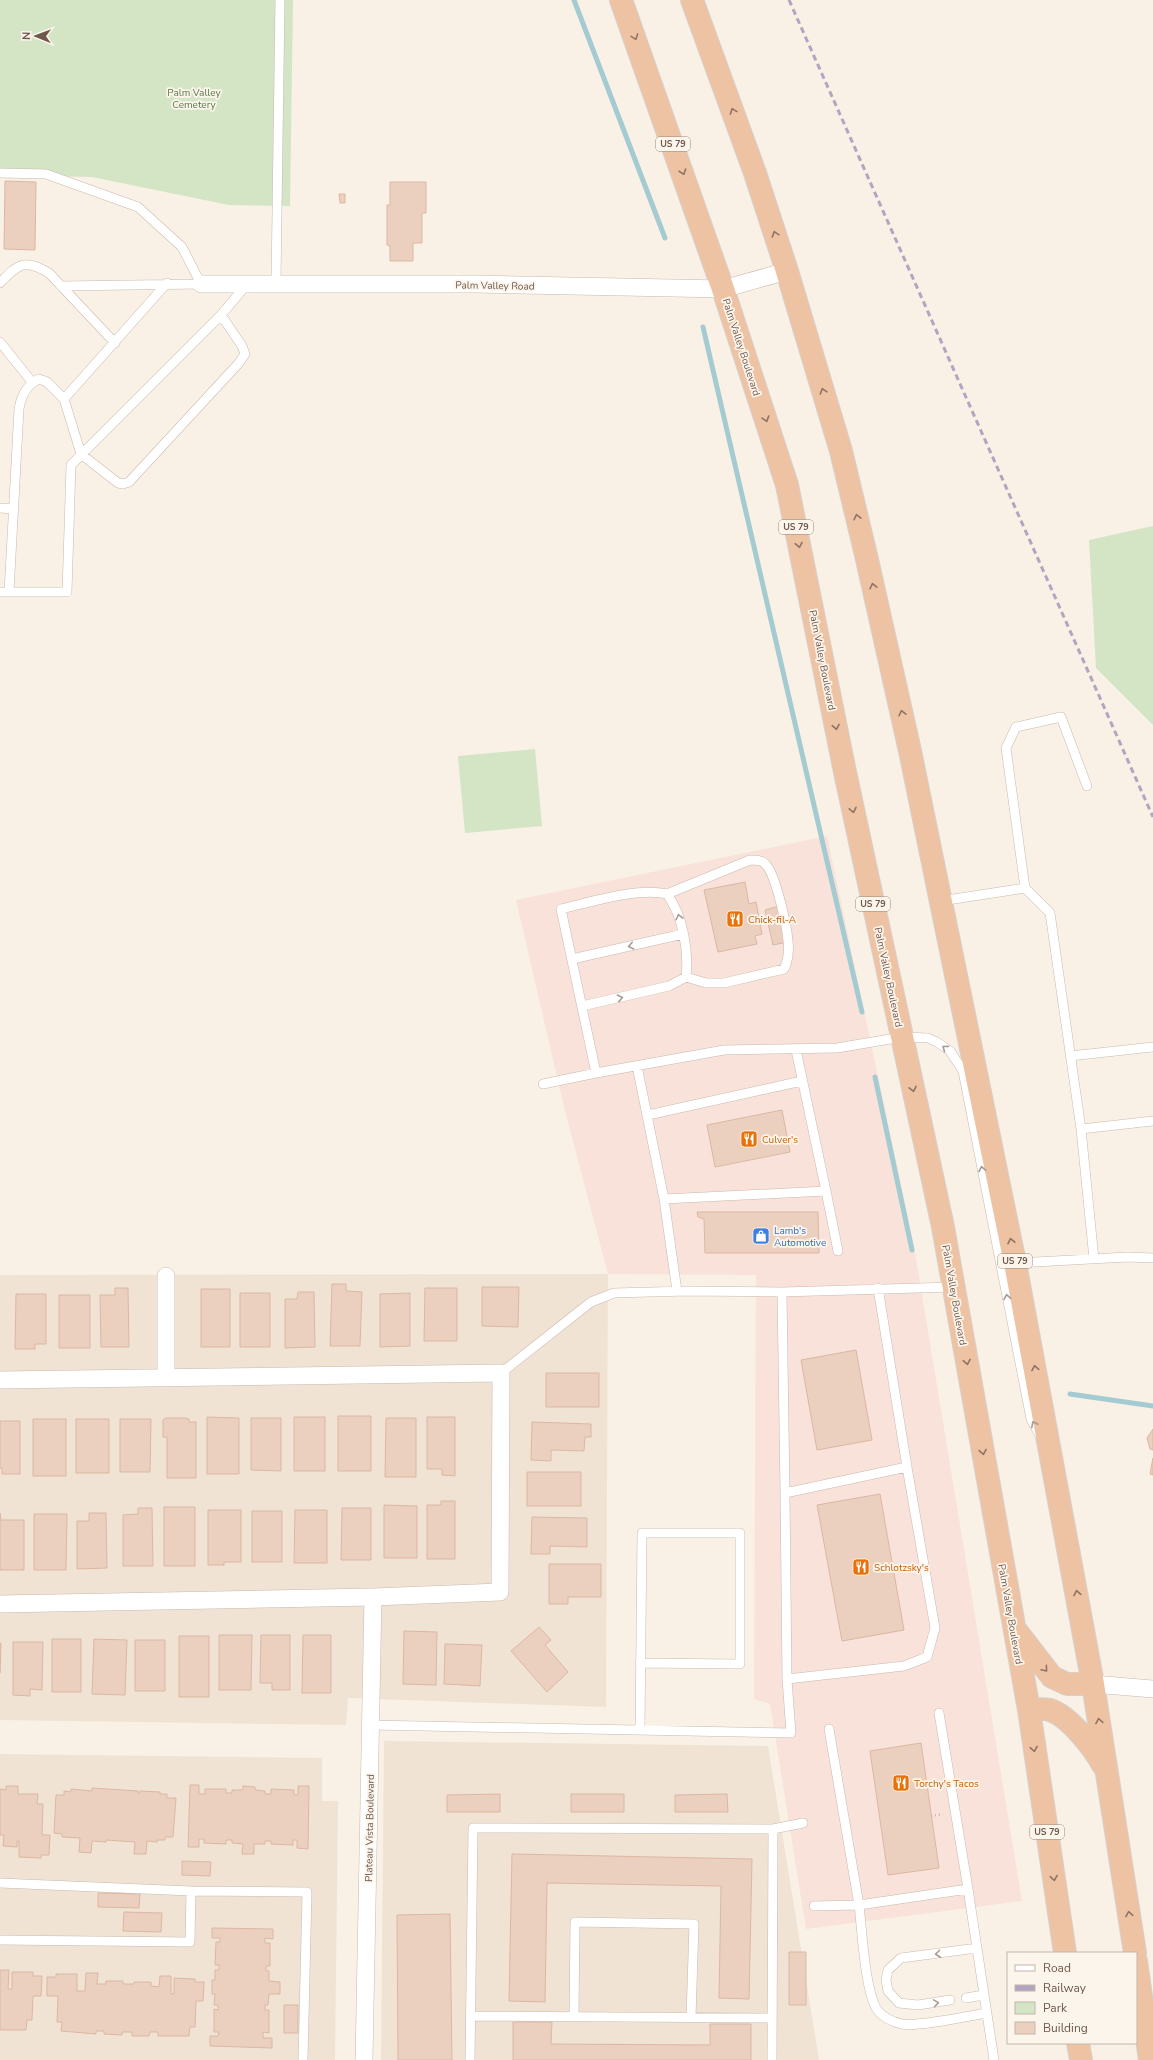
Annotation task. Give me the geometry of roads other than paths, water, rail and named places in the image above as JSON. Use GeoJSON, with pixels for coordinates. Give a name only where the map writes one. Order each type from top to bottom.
{"type":"FeatureCollection","features":[{"type":"Feature","properties":{"kind":"highway","name":"Palm Valley Boulevard"},"geometry":{"type":"LineString","coordinates":[[621,0],[723,289],[787,485],[845,772],[942,1227],[1029,1710],[1065,1952]]}},
{"type":"Feature","properties":{"kind":"highway","name":"US 79"},"geometry":{"type":"LineString","coordinates":[[692,0],[756,173],[841,451],[910,751],[1015,1263],[1052,1458],[1093,1684],[1135,1952]]}},
{"type":"Feature","properties":{"kind":"highway"},"geometry":{"type":"LineString","coordinates":[[1014,1627],[1034,1656],[1052,1677],[1067,1684],[1093,1684]]}},
{"type":"Feature","properties":{"kind":"highway"},"geometry":{"type":"LineString","coordinates":[[1029,1710],[1050,1709],[1067,1720],[1095,1751],[1107,1773]]}},
{"type":"Feature","properties":{"kind":"highway"},"geometry":{"type":"LineString","coordinates":[[1137,1965],[1149,2016],[1150,2060]]}},
{"type":"Feature","properties":{"kind":"highway"},"geometry":{"type":"LineString","coordinates":[[1078,2044],[1081,2060]]}},
{"type":"Feature","properties":{"kind":"street","name":"Palm Valley Road"},"geometry":{"type":"LineString","coordinates":[[201,284],[476,284],[723,289],[787,271]]}},
{"type":"Feature","properties":{"kind":"street"},"geometry":{"type":"LineString","coordinates":[[166,1276],[166,1378]]}},
{"type":"Feature","properties":{"kind":"street"},"geometry":{"type":"LineString","coordinates":[[0,1380],[501,1373],[500,1592],[373,1597],[0,1604]]}},
{"type":"Feature","properties":{"kind":"street","name":"Plateau Vista Boulevard"},"geometry":{"type":"LineString","coordinates":[[364,2060],[373,1597]]}},
{"type":"Feature","properties":{"kind":"street"},"geometry":{"type":"LineString","coordinates":[[1093,1684],[1153,1689]]}},
{"type":"Feature","properties":{"kind":"lane"},"geometry":{"type":"LineString","coordinates":[[276,283],[280,0]]}},
{"type":"Feature","properties":{"kind":"lane"},"geometry":{"type":"LineString","coordinates":[[0,173],[46,174],[138,206],[182,247],[201,284],[167,283],[61,286]]}},
{"type":"Feature","properties":{"kind":"lane"},"geometry":{"type":"LineString","coordinates":[[0,283],[13,270],[26,264],[37,265],[48,273],[115,343]]}},
{"type":"Feature","properties":{"kind":"lane"},"geometry":{"type":"LineString","coordinates":[[64,399],[167,283]]}},
{"type":"Feature","properties":{"kind":"lane"},"geometry":{"type":"LineString","coordinates":[[221,315],[242,346],[245,354],[238,364],[129,482],[122,484],[118,483],[81,454],[64,399],[47,382],[39,379],[32,382],[24,394],[19,409],[14,509],[5,592],[67,592],[71,465],[81,454],[221,315],[248,284]]}},
{"type":"Feature","properties":{"kind":"lane"},"geometry":{"type":"LineString","coordinates":[[0,342],[32,382]]}},
{"type":"Feature","properties":{"kind":"lane"},"geometry":{"type":"LineString","coordinates":[[0,508],[14,509]]}},
{"type":"Feature","properties":{"kind":"lane"},"geometry":{"type":"LineString","coordinates":[[1087,786],[1061,717],[1016,727],[1006,748],[1025,888],[1050,913],[1081,1129],[1094,1259]]}},
{"type":"Feature","properties":{"kind":"lane"},"geometry":{"type":"LineString","coordinates":[[582,1006],[669,986],[686,977],[706,983],[724,983],[784,969],[787,962],[788,942],[776,889],[767,866],[761,861],[750,860],[668,894],[655,891],[561,909],[596,1073]]}},
{"type":"Feature","properties":{"kind":"lane"},"geometry":{"type":"LineString","coordinates":[[941,902],[1025,888]]}},
{"type":"Feature","properties":{"kind":"lane"},"geometry":{"type":"LineString","coordinates":[[668,894],[677,909],[688,961],[686,977]]}},
{"type":"Feature","properties":{"kind":"lane"},"geometry":{"type":"LineString","coordinates":[[572,959],[682,934]]}},
{"type":"Feature","properties":{"kind":"lane"},"geometry":{"type":"LineString","coordinates":[[543,1084],[724,1050],[796,1050],[837,1048],[902,1037],[928,1038],[950,1051],[963,1071],[1031,1419],[1052,1458]]}},
{"type":"Feature","properties":{"kind":"lane"},"geometry":{"type":"LineString","coordinates":[[1070,1056],[1153,1046]]}},
{"type":"Feature","properties":{"kind":"lane"},"geometry":{"type":"LineString","coordinates":[[796,1050],[838,1251]]}},
{"type":"Feature","properties":{"kind":"lane"},"geometry":{"type":"LineString","coordinates":[[638,1066],[664,1198],[677,1291]]}},
{"type":"Feature","properties":{"kind":"lane"},"geometry":{"type":"LineString","coordinates":[[648,1115],[802,1081]]}},
{"type":"Feature","properties":{"kind":"lane"},"geometry":{"type":"LineString","coordinates":[[1081,1129],[1153,1120]]}},
{"type":"Feature","properties":{"kind":"lane"},"geometry":{"type":"LineString","coordinates":[[664,1198],[826,1191]]}},
{"type":"Feature","properties":{"kind":"lane"},"geometry":{"type":"LineString","coordinates":[[1015,1263],[1153,1258]]}},
{"type":"Feature","properties":{"kind":"lane"},"geometry":{"type":"LineString","coordinates":[[501,1373],[591,1302],[614,1293],[677,1291],[782,1292],[953,1287]]}},
{"type":"Feature","properties":{"kind":"lane"},"geometry":{"type":"LineString","coordinates":[[787,1679],[904,1666],[927,1657],[935,1628],[878,1288]]}},
{"type":"Feature","properties":{"kind":"lane"},"geometry":{"type":"LineString","coordinates":[[371,1726],[791,1733],[787,1679],[782,1292]]}},
{"type":"Feature","properties":{"kind":"lane"},"geometry":{"type":"LineString","coordinates":[[785,1493],[907,1467]]}},
{"type":"Feature","properties":{"kind":"lane"},"geometry":{"type":"LineString","coordinates":[[640,1663],[740,1664],[740,1533],[642,1533],[640,1663],[640,1730]]}},
{"type":"Feature","properties":{"kind":"lane"},"geometry":{"type":"LineString","coordinates":[[939,1714],[994,2060]]}},
{"type":"Feature","properties":{"kind":"lane"},"geometry":{"type":"LineString","coordinates":[[828,1729],[860,1905],[870,1990],[878,2010],[889,2020],[903,2024],[987,2013]]}},
{"type":"Feature","properties":{"kind":"lane"},"geometry":{"type":"LineString","coordinates":[[470,2060],[473,1828],[773,1829],[803,1823]]}},
{"type":"Feature","properties":{"kind":"lane"},"geometry":{"type":"LineString","coordinates":[[772,2060],[773,1829]]}},
{"type":"Feature","properties":{"kind":"lane"},"geometry":{"type":"LineString","coordinates":[[0,1883],[191,1891],[307,1892],[303,2060]]}},
{"type":"Feature","properties":{"kind":"lane"},"geometry":{"type":"LineString","coordinates":[[814,1906],[860,1905],[968,1889]]}},
{"type":"Feature","properties":{"kind":"lane"},"geometry":{"type":"LineString","coordinates":[[0,1940],[190,1942],[191,1891]]}},
{"type":"Feature","properties":{"kind":"lane"},"geometry":{"type":"LineString","coordinates":[[574,2016],[575,1922],[694,1924],[691,2017]]}},
{"type":"Feature","properties":{"kind":"lane"},"geometry":{"type":"LineString","coordinates":[[950,2000],[918,2005],[899,2003],[888,1991],[886,1980],[888,1970],[901,1958],[977,1948]]}},
{"type":"Feature","properties":{"kind":"lane"},"geometry":{"type":"LineString","coordinates":[[966,1998],[984,1995]]}},
{"type":"Feature","properties":{"kind":"lane"},"geometry":{"type":"LineString","coordinates":[[471,2016],[772,2018]]}},
{"type":"Feature","properties":{"kind":"waterway"},"geometry":{"type":"LineString","coordinates":[[574,0],[665,238]]}},
{"type":"Feature","properties":{"kind":"waterway"},"geometry":{"type":"LineString","coordinates":[[703,327],[862,1012]]}},
{"type":"Feature","properties":{"kind":"waterway"},"geometry":{"type":"LineString","coordinates":[[875,1077],[912,1250]]}},
{"type":"Feature","properties":{"kind":"waterway"},"geometry":{"type":"LineString","coordinates":[[1070,1394],[1153,1406]]}},
{"type":"Feature","properties":{"kind":"railway"},"geometry":{"type":"LineString","coordinates":[[789,0],[1153,817]]}},
{"type":"Feature","properties":{"kind":"place","name":"Chick-fil-A"},"geometry":{"type":"Point","coordinates":[735,919]}},
{"type":"Feature","properties":{"kind":"place","name":"Culver's"},"geometry":{"type":"Point","coordinates":[749,1139]}},
{"type":"Feature","properties":{"kind":"place","name":"Lamb's Automotive"},"geometry":{"type":"Point","coordinates":[761,1236]}},
{"type":"Feature","properties":{"kind":"place","name":"Schlotzsky's"},"geometry":{"type":"Point","coordinates":[861,1567]}},
{"type":"Feature","properties":{"kind":"place","name":"Torchy's Tacos"},"geometry":{"type":"Point","coordinates":[901,1783]}},
{"type":"Feature","properties":{"kind":"park label","name":"Palm Valley Cemetery"},"geometry":{"type":"Point","coordinates":[194,98]}}]}
